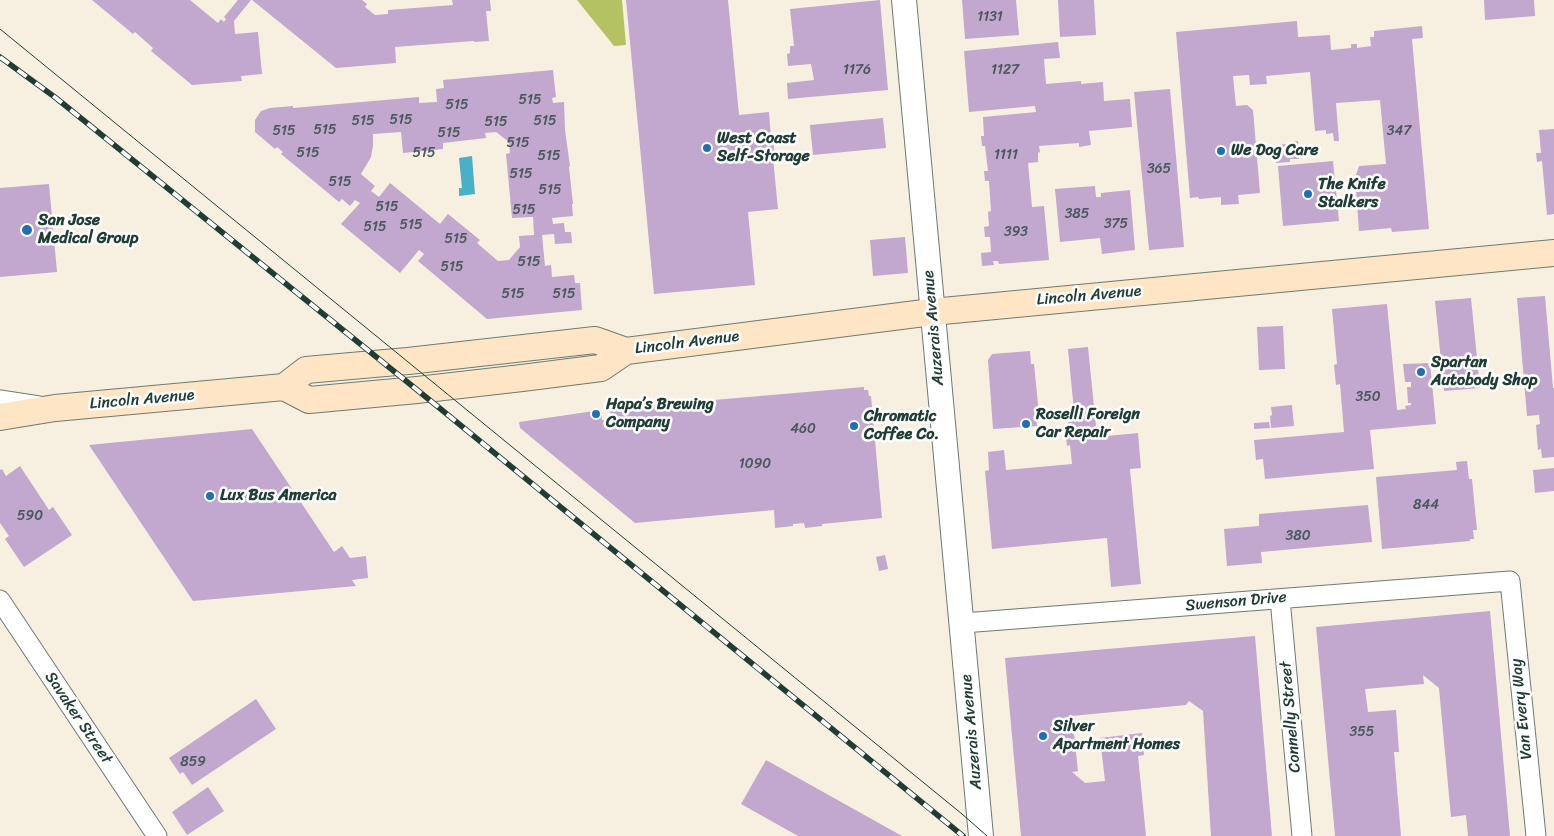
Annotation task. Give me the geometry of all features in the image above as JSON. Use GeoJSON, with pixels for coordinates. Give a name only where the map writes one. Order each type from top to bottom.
{"type":"FeatureCollection","features":[{"type":"Feature","properties":{"kind":"main road","name":"Lincoln Avenue"},"geometry":{"type":"LineString","coordinates":[[0,417],[55,408],[284,387],[306,370],[432,359],[595,340],[626,351],[932,312],[1554,253]]}},
{"type":"Feature","properties":{"kind":"street","name":"Auzerais Avenue"},"geometry":{"type":"LineString","coordinates":[[904,0],[963,624],[981,836]]}},
{"type":"Feature","properties":{"kind":"street"},"geometry":{"type":"LineString","coordinates":[[0,400],[55,408]]}},
{"type":"Feature","properties":{"kind":"street","name":"Swenson Drive"},"geometry":{"type":"LineString","coordinates":[[963,624],[1510,581]]}},
{"type":"Feature","properties":{"kind":"street","name":"Van Every Way"},"geometry":{"type":"LineString","coordinates":[[1510,581],[1536,836]]}},
{"type":"Feature","properties":{"kind":"street","name":"Connelly Street"},"geometry":{"type":"LineString","coordinates":[[1280,598],[1302,836]]}},
{"type":"Feature","properties":{"kind":"street","name":"Savaker Street"},"geometry":{"type":"LineString","coordinates":[[0,600],[157,836]]}},
{"type":"Feature","properties":{"kind":"green space"},"geometry":{"type":"Polygon","coordinates":[[[577,0],[622,0],[626,45],[614,46],[577,0]]]}},
{"type":"Feature","properties":{"kind":"water"},"geometry":{"type":"Polygon","coordinates":[[[472,156],[475,194],[459,196],[459,188],[462,188],[459,158],[472,156]]]}},
{"type":"Feature","properties":{"kind":"building"},"geometry":{"type":"Polygon","coordinates":[[[92,0],[190,0],[218,23],[221,19],[224,22],[226,19],[224,17],[238,0],[251,0],[234,21],[235,34],[258,32],[262,74],[241,76],[242,81],[192,85],[151,51],[153,48],[135,32],[133,34],[92,0]]]}},
{"type":"Feature","properties":{"kind":"building"},"geometry":{"type":"Polygon","coordinates":[[[252,0],[362,0],[367,4],[365,7],[375,15],[388,14],[388,10],[453,5],[452,0],[490,0],[491,11],[486,11],[489,41],[395,47],[396,63],[336,68],[252,0]]]}},
{"type":"Feature","properties":{"kind":"building","name":"West Coast Self-Storage"},"geometry":{"type":"Polygon","coordinates":[[[626,0],[728,0],[739,115],[769,112],[771,139],[773,139],[775,158],[773,158],[778,209],[748,212],[755,285],[654,294],[626,0]]]}},
{"type":"Feature","properties":{"kind":"building"},"geometry":{"type":"Polygon","coordinates":[[[880,0],[888,90],[788,99],[787,83],[814,80],[811,64],[788,66],[787,54],[790,53],[790,46],[794,46],[790,9],[880,0]]]}},
{"type":"Feature","properties":{"kind":"building"},"geometry":{"type":"Polygon","coordinates":[[[962,0],[1016,0],[1019,35],[965,39],[962,0]]]}},
{"type":"Feature","properties":{"kind":"building"},"geometry":{"type":"Polygon","coordinates":[[[1058,0],[1094,0],[1096,35],[1060,37],[1058,0]]]}},
{"type":"Feature","properties":{"kind":"building"},"geometry":{"type":"Polygon","coordinates":[[[1484,0],[1534,0],[1535,16],[1485,20],[1484,0]]]}},
{"type":"Feature","properties":{"kind":"building"},"geometry":{"type":"Polygon","coordinates":[[[1297,21],[1298,37],[1330,35],[1331,50],[1351,48],[1351,44],[1357,44],[1357,48],[1371,46],[1370,37],[1374,37],[1374,31],[1422,26],[1423,38],[1412,39],[1429,229],[1392,232],[1391,228],[1359,231],[1356,175],[1359,166],[1386,164],[1380,100],[1336,103],[1339,141],[1334,141],[1333,133],[1326,134],[1326,130],[1315,131],[1310,72],[1266,76],[1267,84],[1250,85],[1249,75],[1233,76],[1236,106],[1247,105],[1253,110],[1260,193],[1238,195],[1239,204],[1221,205],[1221,197],[1190,198],[1176,32],[1297,21]]]}},
{"type":"Feature","properties":{"kind":"building"},"geometry":{"type":"Polygon","coordinates":[[[1058,42],[1060,58],[1044,59],[1046,84],[1081,81],[1081,84],[1103,82],[1104,101],[1130,99],[1132,127],[1089,131],[1091,145],[1079,147],[1079,143],[1039,146],[1038,162],[1028,163],[1032,207],[1044,206],[1049,260],[999,264],[998,261],[993,261],[994,265],[982,266],[981,253],[991,252],[990,237],[985,237],[984,227],[989,226],[988,212],[991,211],[989,181],[985,181],[984,171],[988,171],[985,146],[982,146],[981,136],[984,136],[983,117],[1036,112],[1035,106],[969,112],[964,51],[1058,42]]]}},
{"type":"Feature","properties":{"kind":"building"},"geometry":{"type":"Polygon","coordinates":[[[553,70],[556,97],[552,98],[553,103],[564,102],[573,216],[552,218],[553,224],[564,223],[565,232],[571,232],[572,243],[555,244],[554,234],[542,235],[545,266],[551,265],[552,277],[574,275],[575,283],[580,283],[582,310],[487,319],[418,261],[424,254],[419,250],[400,273],[341,224],[360,203],[355,200],[350,206],[342,199],[339,202],[281,154],[283,152],[277,147],[275,149],[255,132],[255,120],[261,111],[270,108],[293,106],[293,108],[419,97],[419,103],[437,102],[436,89],[444,88],[443,80],[553,70]],[[401,132],[373,134],[371,157],[361,174],[375,186],[371,191],[379,197],[390,183],[440,224],[448,214],[480,240],[477,243],[498,261],[509,260],[520,247],[519,236],[534,235],[533,217],[512,218],[506,154],[510,153],[509,142],[496,132],[485,133],[486,138],[443,143],[443,149],[403,153],[401,132]]]}},
{"type":"Feature","properties":{"kind":"building"},"geometry":{"type":"Polygon","coordinates":[[[1170,89],[1184,247],[1149,250],[1134,92],[1170,89]]]}},
{"type":"Feature","properties":{"kind":"building"},"geometry":{"type":"Polygon","coordinates":[[[883,118],[886,148],[813,155],[810,125],[883,118]]]}},
{"type":"Feature","properties":{"kind":"building"},"geometry":{"type":"Polygon","coordinates":[[[1554,129],[1554,214],[1547,215],[1542,161],[1537,162],[1536,153],[1541,153],[1539,130],[1554,129]]]}},
{"type":"Feature","properties":{"kind":"building"},"geometry":{"type":"Polygon","coordinates":[[[1298,141],[1299,159],[1290,159],[1290,162],[1276,163],[1275,145],[1298,141]]]}},
{"type":"Feature","properties":{"kind":"building","name":"The Knife Stalkers"},"geometry":{"type":"Polygon","coordinates":[[[1333,161],[1339,221],[1283,226],[1278,166],[1333,161]]]}},
{"type":"Feature","properties":{"kind":"building","name":"San Jose Medical Group"},"geometry":{"type":"Polygon","coordinates":[[[49,184],[57,272],[0,277],[0,188],[49,184]]]}},
{"type":"Feature","properties":{"kind":"building"},"geometry":{"type":"Polygon","coordinates":[[[1095,186],[1096,197],[1101,197],[1101,193],[1130,190],[1135,250],[1102,254],[1100,238],[1060,242],[1055,189],[1095,186]]]}},
{"type":"Feature","properties":{"kind":"building"},"geometry":{"type":"Polygon","coordinates":[[[905,237],[908,273],[873,276],[870,240],[905,237]]]}},
{"type":"Feature","properties":{"kind":"building"},"geometry":{"type":"Polygon","coordinates":[[[1545,296],[1554,388],[1554,457],[1542,458],[1541,449],[1538,450],[1536,425],[1540,424],[1539,415],[1527,416],[1517,298],[1545,296]]]}},
{"type":"Feature","properties":{"kind":"building"},"geometry":{"type":"Polygon","coordinates":[[[1471,298],[1480,388],[1444,391],[1435,301],[1471,298]]]}},
{"type":"Feature","properties":{"kind":"building"},"geometry":{"type":"Polygon","coordinates":[[[1387,304],[1397,410],[1406,409],[1405,406],[1411,405],[1411,403],[1408,403],[1407,387],[1411,387],[1411,382],[1405,382],[1403,364],[1430,363],[1436,424],[1370,430],[1374,469],[1265,479],[1263,459],[1256,460],[1254,440],[1344,432],[1340,384],[1336,385],[1334,365],[1337,364],[1332,309],[1387,304]]]}},
{"type":"Feature","properties":{"kind":"building"},"geometry":{"type":"Polygon","coordinates":[[[1283,326],[1285,369],[1259,370],[1257,327],[1283,326]]]}},
{"type":"Feature","properties":{"kind":"building"},"geometry":{"type":"Polygon","coordinates":[[[1088,347],[1097,437],[1138,433],[1141,468],[1130,469],[1141,584],[1111,587],[1107,538],[992,549],[985,471],[989,470],[988,452],[1004,450],[1006,470],[1072,464],[1070,445],[1067,446],[1065,428],[1068,428],[1068,422],[1070,422],[1069,412],[1074,411],[1068,349],[1088,347]]]}},
{"type":"Feature","properties":{"kind":"building"},"geometry":{"type":"Polygon","coordinates":[[[1030,351],[1031,364],[1034,364],[1039,414],[1036,415],[1037,426],[993,429],[988,360],[992,354],[1030,351]]]}},
{"type":"Feature","properties":{"kind":"building"},"geometry":{"type":"Polygon","coordinates":[[[864,387],[864,390],[868,390],[869,396],[871,396],[882,518],[822,524],[822,526],[805,528],[804,523],[775,528],[774,510],[635,523],[520,428],[519,422],[601,410],[602,420],[611,419],[610,409],[864,387]]]}},
{"type":"Feature","properties":{"kind":"building"},"geometry":{"type":"Polygon","coordinates":[[[1292,405],[1294,426],[1271,428],[1271,407],[1292,405]]]}},
{"type":"Feature","properties":{"kind":"building"},"geometry":{"type":"Polygon","coordinates":[[[1269,422],[1270,428],[1254,429],[1254,423],[1269,422]]]}},
{"type":"Feature","properties":{"kind":"building","name":"Lux Bus America"},"geometry":{"type":"Polygon","coordinates":[[[252,429],[334,552],[342,546],[350,558],[366,556],[368,578],[352,580],[356,586],[193,601],[89,445],[252,429]]]}},
{"type":"Feature","properties":{"kind":"building"},"geometry":{"type":"Polygon","coordinates":[[[1467,461],[1469,479],[1472,479],[1477,530],[1473,530],[1474,539],[1470,539],[1470,541],[1382,549],[1376,477],[1457,470],[1456,462],[1467,461]]]}},
{"type":"Feature","properties":{"kind":"building"},"geometry":{"type":"Polygon","coordinates":[[[20,466],[49,510],[53,507],[72,535],[24,567],[5,539],[9,536],[0,523],[0,470],[2,469],[6,476],[20,466]]]}},
{"type":"Feature","properties":{"kind":"building"},"geometry":{"type":"Polygon","coordinates":[[[1554,468],[1554,491],[1535,493],[1533,470],[1554,468]]]}},
{"type":"Feature","properties":{"kind":"building"},"geometry":{"type":"Polygon","coordinates":[[[1368,505],[1372,542],[1261,552],[1262,563],[1227,566],[1224,529],[1259,526],[1259,514],[1368,505]]]}},
{"type":"Feature","properties":{"kind":"building"},"geometry":{"type":"Polygon","coordinates":[[[885,555],[888,569],[879,571],[876,557],[885,555]]]}},
{"type":"Feature","properties":{"kind":"building"},"geometry":{"type":"Polygon","coordinates":[[[1490,611],[1510,836],[1468,836],[1466,815],[1451,817],[1439,688],[1423,675],[1424,684],[1365,689],[1368,712],[1396,710],[1399,752],[1394,752],[1401,836],[1335,836],[1316,627],[1490,611]]]}},
{"type":"Feature","properties":{"kind":"building","name":"Silver Apartment Homes"},"geometry":{"type":"Polygon","coordinates":[[[1255,636],[1272,836],[1211,836],[1203,711],[1189,701],[1186,705],[1072,716],[1078,771],[1072,772],[1085,783],[1105,781],[1100,738],[1142,733],[1144,755],[1138,756],[1146,836],[1021,836],[1005,658],[1255,636]]]}},
{"type":"Feature","properties":{"kind":"building"},"geometry":{"type":"Polygon","coordinates":[[[256,699],[276,729],[192,785],[183,772],[180,774],[169,758],[256,699]]]}},
{"type":"Feature","properties":{"kind":"building"},"geometry":{"type":"Polygon","coordinates":[[[766,760],[902,836],[798,836],[741,804],[766,760]]]}},
{"type":"Feature","properties":{"kind":"building"},"geometry":{"type":"Polygon","coordinates":[[[208,787],[224,811],[187,835],[172,812],[208,787]]]}},
{"type":"Feature","properties":{"kind":"tram line"},"geometry":{"type":"LineString","coordinates":[[0,29],[987,836]]}},
{"type":"Feature","properties":{"kind":"railway"},"geometry":{"type":"LineString","coordinates":[[0,57],[56,98],[437,406],[963,836]]}},
{"type":"Feature","properties":{"kind":"place","name":"West Coast Self-Storage"},"geometry":{"type":"Point","coordinates":[707,148]}},
{"type":"Feature","properties":{"kind":"place","name":"We Dog Care"},"geometry":{"type":"Point","coordinates":[1221,151]}},
{"type":"Feature","properties":{"kind":"place","name":"The Knife Stalkers"},"geometry":{"type":"Point","coordinates":[1308,194]}},
{"type":"Feature","properties":{"kind":"place","name":"San Jose Medical Group"},"geometry":{"type":"Point","coordinates":[27,230]}},
{"type":"Feature","properties":{"kind":"place","name":"Spartan Autobody Shop"},"geometry":{"type":"Point","coordinates":[1421,372]}},
{"type":"Feature","properties":{"kind":"place","name":"Hapa’s Brewing Company"},"geometry":{"type":"Point","coordinates":[596,414]}},
{"type":"Feature","properties":{"kind":"place","name":"Roselli Foreign Car Repair"},"geometry":{"type":"Point","coordinates":[1026,424]}},
{"type":"Feature","properties":{"kind":"place","name":"Chromatic Coffee Co."},"geometry":{"type":"Point","coordinates":[854,426]}},
{"type":"Feature","properties":{"kind":"place","name":"Lux Bus America"},"geometry":{"type":"Point","coordinates":[210,496]}},
{"type":"Feature","properties":{"kind":"place","name":"Silver Apartment Homes"},"geometry":{"type":"Point","coordinates":[1043,736]}}]}
